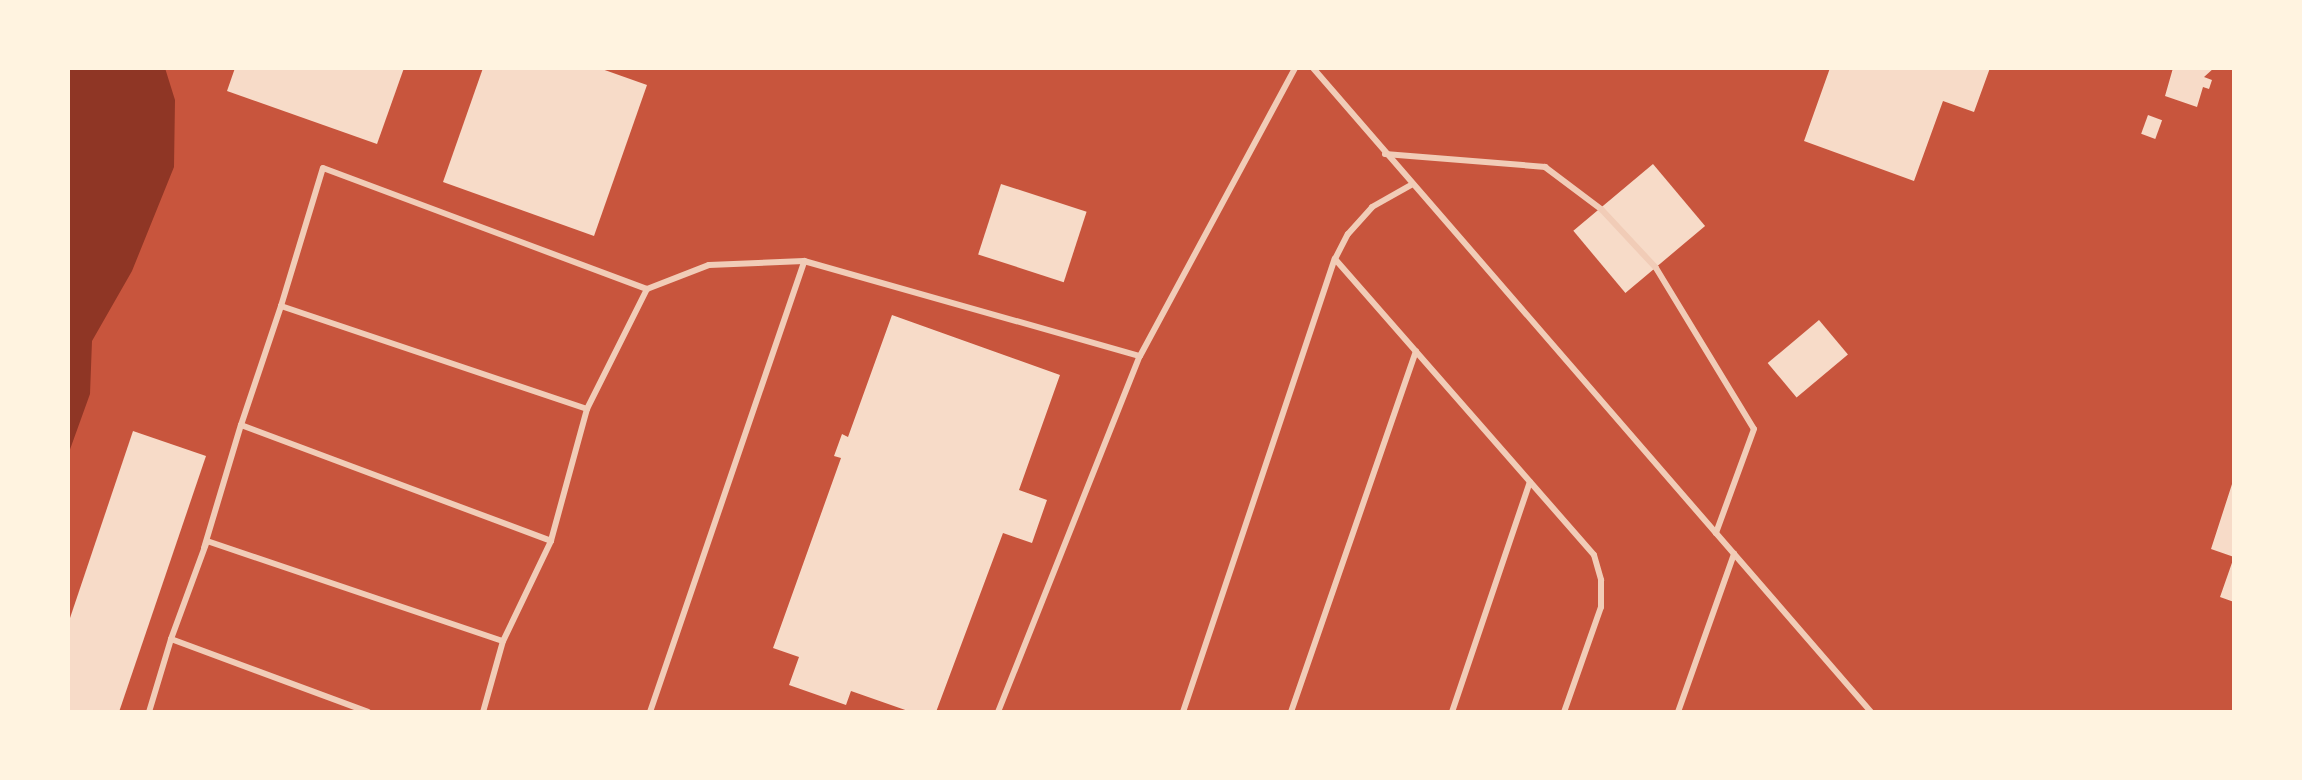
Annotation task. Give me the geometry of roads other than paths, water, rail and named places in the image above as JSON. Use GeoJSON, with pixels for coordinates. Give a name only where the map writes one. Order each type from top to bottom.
{"type":"FeatureCollection","features":[{"type":"Feature","properties":{"kind":"lane"},"geometry":{"type":"LineString","coordinates":[[998,712],[1140,356],[1295,68]]}},
{"type":"Feature","properties":{"kind":"lane"},"geometry":{"type":"LineString","coordinates":[[1313,68],[1411,185],[1871,712]]}},
{"type":"Feature","properties":{"kind":"lane"},"geometry":{"type":"LineString","coordinates":[[1385,154],[1545,167],[1602,210],[1656,268],[1754,429],[1716,533]]}},
{"type":"Feature","properties":{"kind":"lane"},"geometry":{"type":"LineString","coordinates":[[149,712],[204,548],[323,168],[647,289],[709,265],[804,261],[1140,356]]}},
{"type":"Feature","properties":{"kind":"lane"},"geometry":{"type":"LineString","coordinates":[[1183,712],[1335,259],[1348,234],[1372,207],[1411,185]]}},
{"type":"Feature","properties":{"kind":"lane"},"geometry":{"type":"LineString","coordinates":[[1335,259],[1594,555],[1601,580],[1601,607],[1564,712]]}},
{"type":"Feature","properties":{"kind":"lane"},"geometry":{"type":"LineString","coordinates":[[650,712],[804,261]]}},
{"type":"Feature","properties":{"kind":"lane"},"geometry":{"type":"LineString","coordinates":[[483,712],[503,641],[551,541],[587,409],[647,289]]}},
{"type":"Feature","properties":{"kind":"lane"},"geometry":{"type":"LineString","coordinates":[[281,306],[587,409]]}},
{"type":"Feature","properties":{"kind":"lane"},"geometry":{"type":"LineString","coordinates":[[1291,712],[1416,351]]}},
{"type":"Feature","properties":{"kind":"lane"},"geometry":{"type":"LineString","coordinates":[[241,425],[551,541]]}},
{"type":"Feature","properties":{"kind":"lane"},"geometry":{"type":"LineString","coordinates":[[1452,712],[1530,482]]}},
{"type":"Feature","properties":{"kind":"lane"},"geometry":{"type":"LineString","coordinates":[[204,548],[207,541],[503,641]]}},
{"type":"Feature","properties":{"kind":"lane"},"geometry":{"type":"LineString","coordinates":[[1678,712],[1734,554]]}},
{"type":"Feature","properties":{"kind":"lane"},"geometry":{"type":"LineString","coordinates":[[171,639],[368,712]]}}]}
